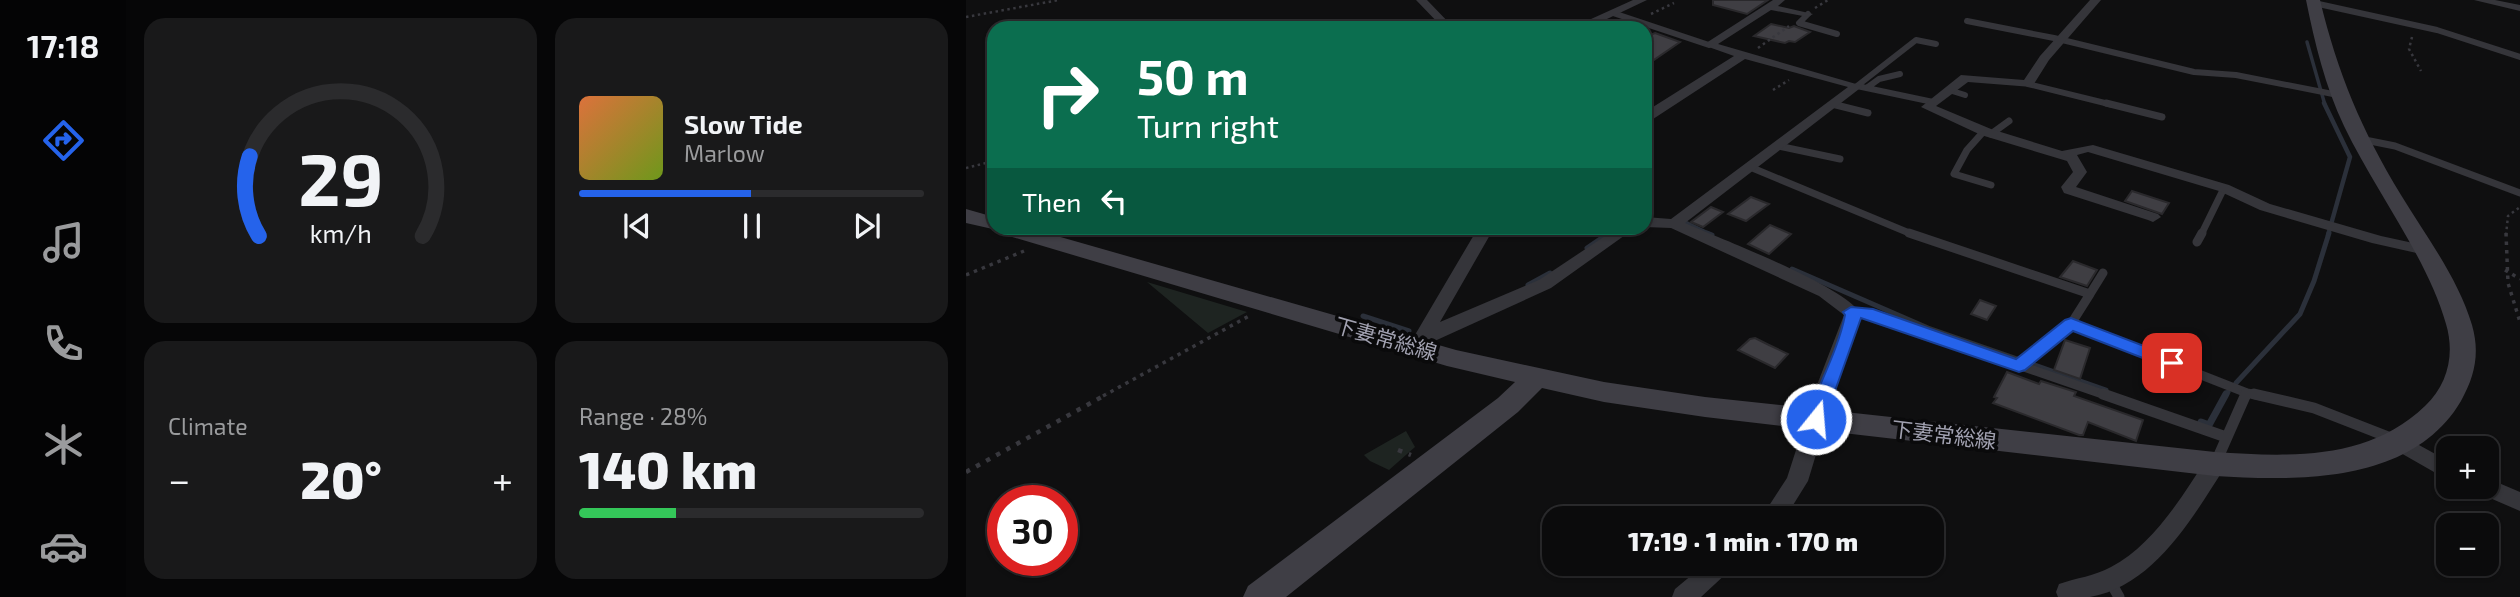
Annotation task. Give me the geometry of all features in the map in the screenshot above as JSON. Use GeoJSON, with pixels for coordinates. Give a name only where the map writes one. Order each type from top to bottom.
{"type":"FeatureCollection","features":[{"type":"Feature","properties":{"kind":"main road","name":"下妻常総線"},"geometry":{"type":"LineString","coordinates":[[1033,235],[1269,304],[1420,342],[1536,378],[1659,401],[2215,464],[2270,468],[2328,463],[2384,449],[2399,442],[2444,405],[2456,387],[2463,343],[2455,310],[2360,139],[2327,93],[2329,68],[2313,2]]}},
{"type":"Feature","properties":{"kind":"main road"},"geometry":{"type":"LineString","coordinates":[[966,216],[987,222]]}},
{"type":"Feature","properties":{"kind":"main road"},"geometry":{"type":"LineString","coordinates":[[1260,597],[1508,405],[1536,378]]}},
{"type":"Feature","properties":{"kind":"street"},"geometry":{"type":"LineString","coordinates":[[1421,0],[1442,21]]}},
{"type":"Feature","properties":{"kind":"street"},"geometry":{"type":"LineString","coordinates":[[1595,21],[1642,0]]}},
{"type":"Feature","properties":{"kind":"street"},"geometry":{"type":"LineString","coordinates":[[1709,45],[1780,0]]}},
{"type":"Feature","properties":{"kind":"street"},"geometry":{"type":"LineString","coordinates":[[2095,0],[2044,58],[2028,84],[1968,78],[1927,107],[1988,132],[2072,158],[2080,167],[2080,172],[2068,187],[2069,190],[2153,217]]}},
{"type":"Feature","properties":{"kind":"street"},"geometry":{"type":"LineString","coordinates":[[2479,0],[2520,8]]}},
{"type":"Feature","properties":{"kind":"street"},"geometry":{"type":"LineString","coordinates":[[1769,7],[1808,14]]}},
{"type":"Feature","properties":{"kind":"street"},"geometry":{"type":"LineString","coordinates":[[1709,45],[1863,86]]}},
{"type":"Feature","properties":{"kind":"street"},"geometry":{"type":"LineString","coordinates":[[1652,114],[1743,55]]}},
{"type":"Feature","properties":{"kind":"street"},"geometry":{"type":"LineString","coordinates":[[1674,224],[1832,104],[1863,86]]}},
{"type":"Feature","properties":{"kind":"street"},"geometry":{"type":"LineString","coordinates":[[2062,155],[2088,148],[2224,188],[2264,207],[2421,248]]}},
{"type":"Feature","properties":{"kind":"street"},"geometry":{"type":"LineString","coordinates":[[1652,222],[1674,224],[1825,292],[1840,300],[1853,315],[1827,385],[1797,481],[1780,506]]}},
{"type":"Feature","properties":{"kind":"street"},"geometry":{"type":"LineString","coordinates":[[1420,342],[1482,235]]}},
{"type":"Feature","properties":{"kind":"street"},"geometry":{"type":"LineString","coordinates":[[1420,342],[1545,284],[1617,235]]}},
{"type":"Feature","properties":{"kind":"street"},"geometry":{"type":"LineString","coordinates":[[2399,442],[2436,464]]}},
{"type":"Feature","properties":{"kind":"street"},"geometry":{"type":"LineString","coordinates":[[2068,593],[2114,588],[2128,569],[2167,531],[2215,464]]}},
{"type":"Feature","properties":{"kind":"street"},"geometry":{"type":"LineString","coordinates":[[2499,493],[2520,502]]}},
{"type":"Feature","properties":{"kind":"street"},"geometry":{"type":"LineString","coordinates":[[1684,597],[1708,576]]}},
{"type":"Feature","properties":{"kind":"lane"},"geometry":{"type":"LineString","coordinates":[[2313,2],[2416,25],[2520,57]]}},
{"type":"Feature","properties":{"kind":"lane"},"geometry":{"type":"LineString","coordinates":[[1613,13],[1637,21]]}},
{"type":"Feature","properties":{"kind":"lane"},"geometry":{"type":"LineString","coordinates":[[1808,14],[1799,23],[1838,34]]}},
{"type":"Feature","properties":{"kind":"lane"},"geometry":{"type":"LineString","coordinates":[[1967,20],[2194,72],[2236,75],[2327,93]]}},
{"type":"Feature","properties":{"kind":"lane"},"geometry":{"type":"LineString","coordinates":[[1652,26],[1709,45]]}},
{"type":"Feature","properties":{"kind":"lane"},"geometry":{"type":"LineString","coordinates":[[1863,86],[1916,40],[1936,44]]}},
{"type":"Feature","properties":{"kind":"lane"},"geometry":{"type":"LineString","coordinates":[[1863,86],[1900,74]]}},
{"type":"Feature","properties":{"kind":"lane"},"geometry":{"type":"LineString","coordinates":[[2028,84],[2162,117]]}},
{"type":"Feature","properties":{"kind":"lane"},"geometry":{"type":"LineString","coordinates":[[1863,86],[1933,103]]}},
{"type":"Feature","properties":{"kind":"lane"},"geometry":{"type":"LineString","coordinates":[[1949,90],[1965,95]]}},
{"type":"Feature","properties":{"kind":"lane"},"geometry":{"type":"LineString","coordinates":[[1832,104],[1868,113]]}},
{"type":"Feature","properties":{"kind":"lane"},"geometry":{"type":"LineString","coordinates":[[1991,185],[1954,174],[1967,150],[1988,132],[2009,121]]}},
{"type":"Feature","properties":{"kind":"lane"},"geometry":{"type":"LineString","coordinates":[[2360,139],[2395,146],[2520,192]]}},
{"type":"Feature","properties":{"kind":"lane"},"geometry":{"type":"LineString","coordinates":[[1777,146],[1840,159]]}},
{"type":"Feature","properties":{"kind":"lane"},"geometry":{"type":"LineString","coordinates":[[1750,167],[1939,246],[2091,294]]}},
{"type":"Feature","properties":{"kind":"lane"},"geometry":{"type":"LineString","coordinates":[[2197,242],[2224,188]]}},
{"type":"Feature","properties":{"kind":"lane"},"geometry":{"type":"LineString","coordinates":[[2022,363],[2071,324],[2104,273]]}},
{"type":"Feature","properties":{"kind":"lane"},"geometry":{"type":"LineString","coordinates":[[1851,312],[1867,313],[2022,363],[2226,437]]}},
{"type":"Feature","properties":{"kind":"lane"},"geometry":{"type":"LineString","coordinates":[[2071,324],[2247,393],[2314,408],[2399,442]]}},
{"type":"Feature","properties":{"kind":"lane"},"geometry":{"type":"LineString","coordinates":[[2215,464],[2247,393]]}},
{"type":"Feature","properties":{"kind":"path"},"geometry":{"type":"LineString","coordinates":[[966,17],[1059,0]]}},
{"type":"Feature","properties":{"kind":"path"},"geometry":{"type":"LineString","coordinates":[[1637,21],[1675,3]]}},
{"type":"Feature","properties":{"kind":"path"},"geometry":{"type":"LineString","coordinates":[[2416,25],[2409,49],[2421,71]]}},
{"type":"Feature","properties":{"kind":"path"},"geometry":{"type":"LineString","coordinates":[[966,168],[987,163]]}},
{"type":"Feature","properties":{"kind":"path"},"geometry":{"type":"LineString","coordinates":[[2520,208],[2508,216],[2505,235],[2505,270],[2520,322]]}},
{"type":"Feature","properties":{"kind":"path"},"geometry":{"type":"LineString","coordinates":[[966,275],[1048,239]]}},
{"type":"Feature","properties":{"kind":"path"},"geometry":{"type":"LineString","coordinates":[[2505,270],[2520,279]]}},
{"type":"Feature","properties":{"kind":"path"},"geometry":{"type":"LineString","coordinates":[[966,472],[1269,304]]}},
{"type":"Feature","properties":{"kind":"shaded area"},"geometry":{"type":"Polygon","coordinates":[[[1147,282],[1247,312],[1208,333],[1147,282]]]}},
{"type":"Feature","properties":{"kind":"shaded area"},"geometry":{"type":"Polygon","coordinates":[[[1406,431],[1415,447],[1389,470],[1364,455],[1406,431]]]}},
{"type":"Feature","properties":{"kind":"building"},"geometry":{"type":"Polygon","coordinates":[[[1713,0],[1768,0],[1747,14],[1713,5],[1713,0]]]}},
{"type":"Feature","properties":{"kind":"building"},"geometry":{"type":"Polygon","coordinates":[[[1771,24],[1789,28],[1794,26],[1810,32],[1795,42],[1785,43],[1754,36],[1771,24]]]}},
{"type":"Feature","properties":{"kind":"building"},"geometry":{"type":"Polygon","coordinates":[[[1655,33],[1680,42],[1652,61],[1652,34],[1655,33]]]}},
{"type":"Feature","properties":{"kind":"building"},"geometry":{"type":"Polygon","coordinates":[[[2132,191],[2169,203],[2162,214],[2125,201],[2132,191]]]}},
{"type":"Feature","properties":{"kind":"building"},"geometry":{"type":"Polygon","coordinates":[[[1751,197],[1769,204],[1746,221],[1728,214],[1751,197]]]}},
{"type":"Feature","properties":{"kind":"building"},"geometry":{"type":"Polygon","coordinates":[[[1711,207],[1723,212],[1703,227],[1691,222],[1711,207]]]}},
{"type":"Feature","properties":{"kind":"building"},"geometry":{"type":"Polygon","coordinates":[[[1770,225],[1791,234],[1769,254],[1748,244],[1770,225]]]}},
{"type":"Feature","properties":{"kind":"building"},"geometry":{"type":"Polygon","coordinates":[[[2073,261],[2097,270],[2087,286],[2060,277],[2073,261]]]}},
{"type":"Feature","properties":{"kind":"building"},"geometry":{"type":"Polygon","coordinates":[[[1980,300],[1996,306],[1987,320],[1971,314],[1980,300]]]}},
{"type":"Feature","properties":{"kind":"building"},"geometry":{"type":"Polygon","coordinates":[[[1755,338],[1788,354],[1775,368],[1738,350],[1755,338]]]}},
{"type":"Feature","properties":{"kind":"building"},"geometry":{"type":"Polygon","coordinates":[[[2065,340],[2090,348],[2080,379],[2054,370],[2065,340]]]}},
{"type":"Feature","properties":{"kind":"building"},"geometry":{"type":"Polygon","coordinates":[[[2007,372],[2039,384],[2041,381],[2076,392],[2074,396],[2143,420],[2136,441],[2088,422],[2083,435],[2079,435],[1993,403],[2007,372]]]}},
{"type":"Feature","properties":{"kind":"waterway"},"geometry":{"type":"LineString","coordinates":[[2307,42],[2325,105]]}},
{"type":"Feature","properties":{"kind":"waterway"},"geometry":{"type":"LineString","coordinates":[[2324,103],[2350,157],[2328,235]]}},
{"type":"Feature","properties":{"kind":"waterway"},"geometry":{"type":"LineString","coordinates":[[1684,222],[1711,235]]}},
{"type":"Feature","properties":{"kind":"waterway"},"geometry":{"type":"LineString","coordinates":[[1707,233],[1712,235]]}},
{"type":"Feature","properties":{"kind":"waterway"},"geometry":{"type":"LineString","coordinates":[[2236,383],[2300,314],[2329,233]]}},
{"type":"Feature","properties":{"kind":"waterway"},"geometry":{"type":"LineString","coordinates":[[1587,248],[1606,235]]}},
{"type":"Feature","properties":{"kind":"waterway"},"geometry":{"type":"LineString","coordinates":[[1792,269],[1928,328],[2106,390]]}},
{"type":"Feature","properties":{"kind":"waterway"},"geometry":{"type":"LineString","coordinates":[[1528,285],[1550,273]]}},
{"type":"Feature","properties":{"kind":"waterway"},"geometry":{"type":"LineString","coordinates":[[1363,316],[1409,331]]}},
{"type":"Feature","properties":{"kind":"waterway"},"geometry":{"type":"LineString","coordinates":[[2225,396],[2228,392]]}},
{"type":"Feature","properties":{"kind":"waterway"},"geometry":{"type":"LineString","coordinates":[[2201,422],[2209,425],[2226,394]]}},
{"type":"Feature","properties":{"kind":"route"},"geometry":{"type":"LineString","coordinates":[[1816,419],[1850,329],[1853,315],[1851,312],[1867,313],[2019,366],[2071,324],[2172,363]]}}]}
